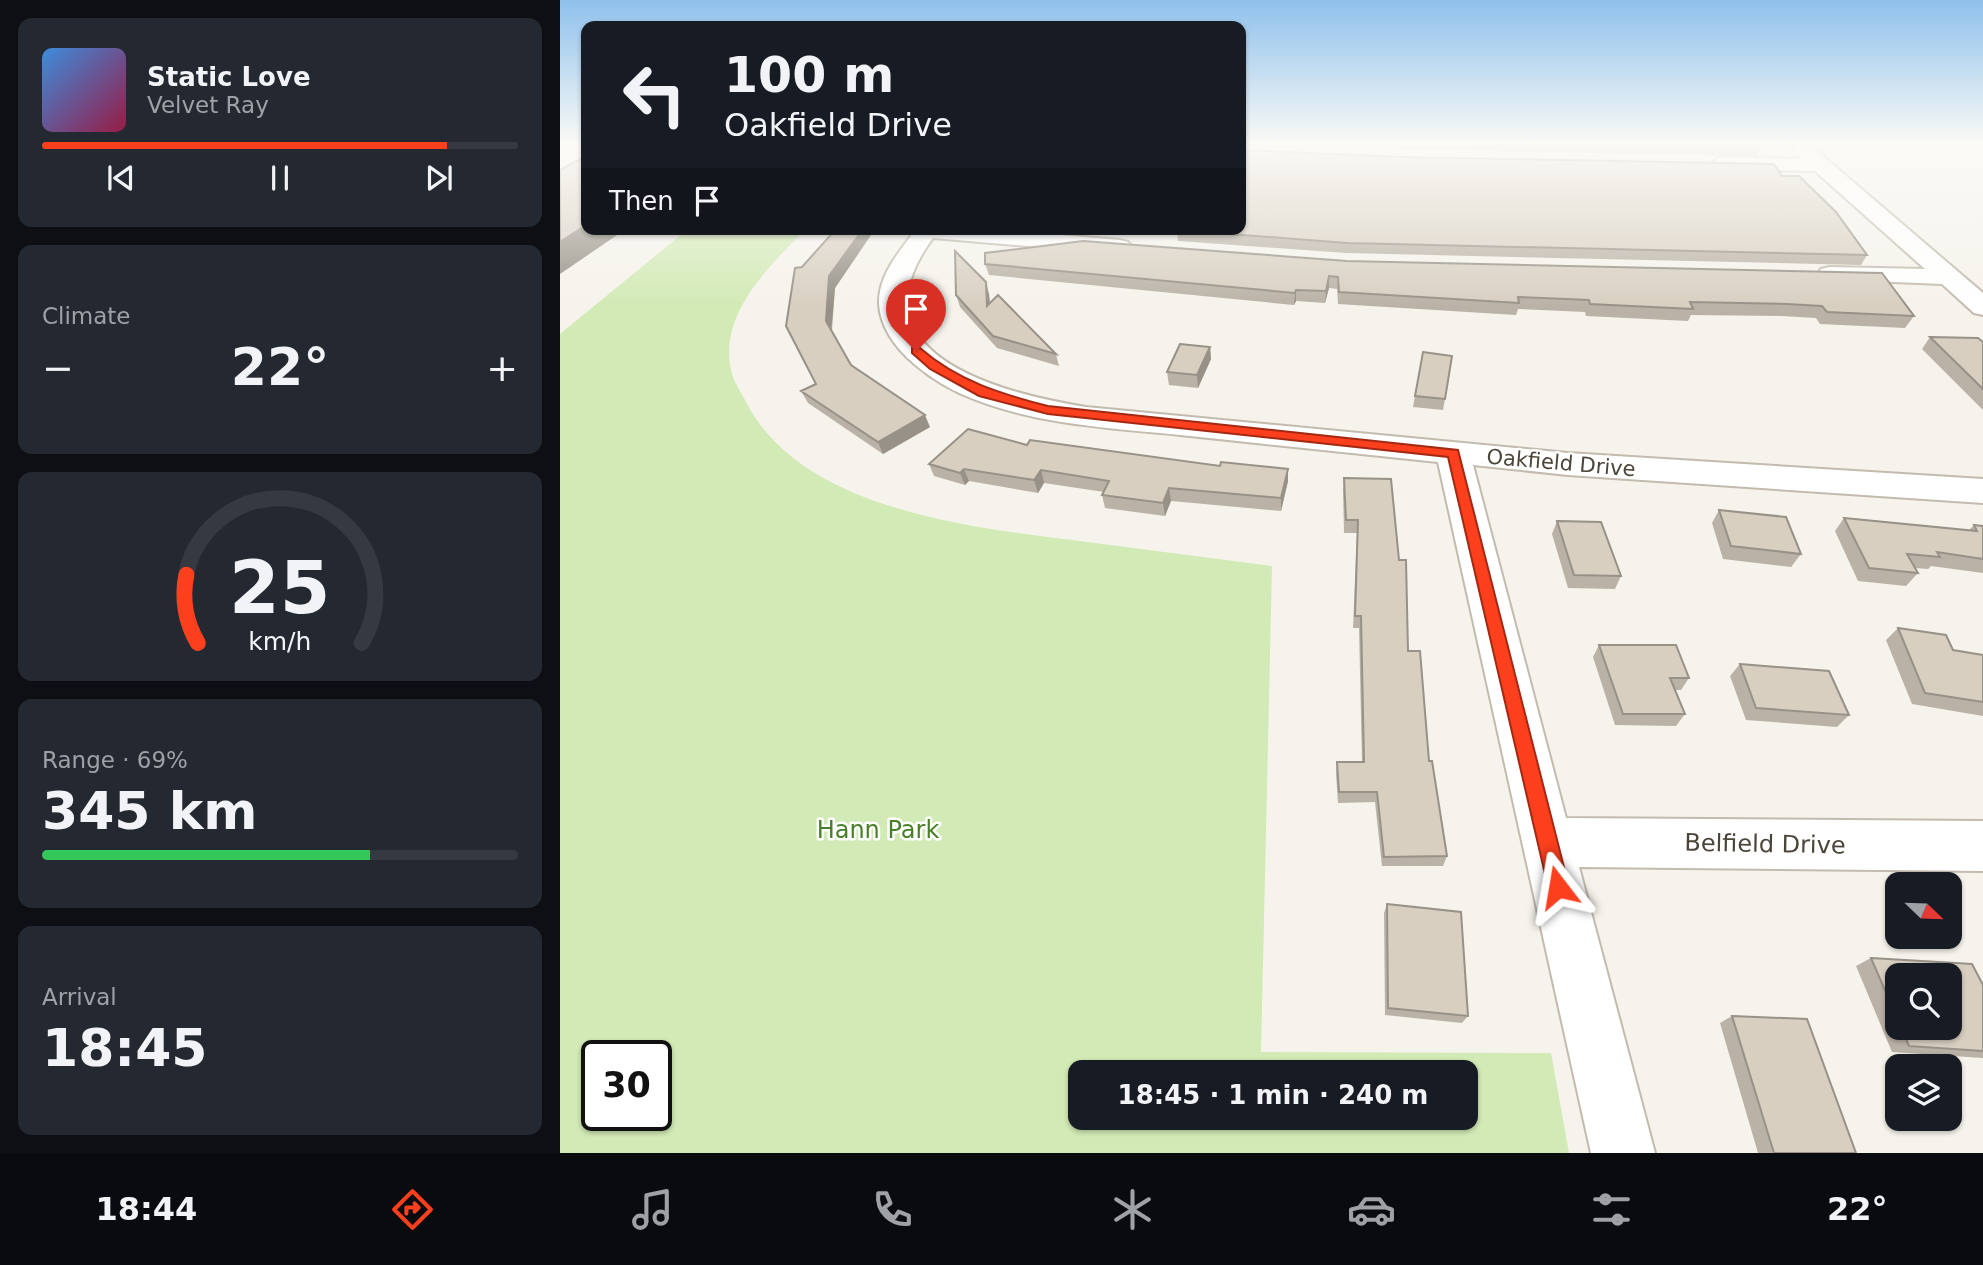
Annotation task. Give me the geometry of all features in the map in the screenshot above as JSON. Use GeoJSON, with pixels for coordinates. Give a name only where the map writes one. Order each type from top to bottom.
{"type":"FeatureCollection","features":[{"type":"Feature","properties":{"kind":"street"},"geometry":{"type":"LineString","coordinates":[[1858,199],[1983,307]]}},
{"type":"Feature","properties":{"kind":"street","name":"Oakfield Drive"},"geometry":{"type":"LineString","coordinates":[[923,235],[909,254],[895,283],[892,301],[895,318],[916,351],[934,366],[984,393],[1013,402],[1086,415],[1454,453],[1735,477],[1983,491]]}},
{"type":"Feature","properties":{"kind":"street"},"geometry":{"type":"LineString","coordinates":[[982,235],[1147,250]]}},
{"type":"Feature","properties":{"kind":"street"},"geometry":{"type":"LineString","coordinates":[[1811,274],[1947,277]]}},
{"type":"Feature","properties":{"kind":"street"},"geometry":{"type":"LineString","coordinates":[[1454,453],[1623,1153]]}},
{"type":"Feature","properties":{"kind":"street","name":"Belfield Drive"},"geometry":{"type":"LineString","coordinates":[[1547,842],[1983,846]]}},
{"type":"Feature","properties":{"kind":"green space","name":"Hann Park"},"geometry":{"type":"Polygon","coordinates":[[[681,235],[800,235],[749,294],[732,332],[729,353],[732,374],[746,402],[773,439],[808,469],[850,491],[897,508],[947,521],[1044,537],[1272,566],[1261,1052],[1551,1053],[1569,1153],[560,1153],[560,334],[681,235]]]}},
{"type":"Feature","properties":{"kind":"building"},"geometry":{"type":"Polygon","coordinates":[[[560,199],[581,199],[581,228],[560,242],[560,199]]]}},
{"type":"Feature","properties":{"kind":"building"},"geometry":{"type":"Polygon","coordinates":[[[1246,199],[1822,199],[1836,212],[1867,255],[1347,243],[1242,235],[1246,235],[1246,199]]]}},
{"type":"Feature","properties":{"kind":"building"},"geometry":{"type":"Polygon","coordinates":[[[831,235],[859,235],[829,276],[826,321],[851,365],[925,415],[878,442],[801,391],[816,384],[786,326],[795,268],[802,267],[831,235]]]}},
{"type":"Feature","properties":{"kind":"building"},"geometry":{"type":"Polygon","coordinates":[[[1083,241],[1347,261],[1882,273],[1914,316],[1827,312],[1822,306],[1787,304],[1690,302],[1693,309],[1590,304],[1589,300],[1518,297],[1519,303],[1339,292],[1338,277],[1329,276],[1326,291],[1296,290],[1295,293],[985,264],[985,253],[1083,241]]]}},
{"type":"Feature","properties":{"kind":"building"},"geometry":{"type":"Polygon","coordinates":[[[955,251],[986,282],[987,306],[998,295],[1056,354],[993,336],[956,295],[955,251]]]}},
{"type":"Feature","properties":{"kind":"building"},"geometry":{"type":"Polygon","coordinates":[[[1930,337],[1978,338],[1983,342],[1983,389],[1930,337]]]}},
{"type":"Feature","properties":{"kind":"building"},"geometry":{"type":"Polygon","coordinates":[[[1180,344],[1210,347],[1197,375],[1167,372],[1180,344]]]}},
{"type":"Feature","properties":{"kind":"building"},"geometry":{"type":"Polygon","coordinates":[[[1423,352],[1452,356],[1445,399],[1415,396],[1423,352]]]}},
{"type":"Feature","properties":{"kind":"building"},"geometry":{"type":"Polygon","coordinates":[[[968,429],[1027,445],[1030,440],[1220,466],[1221,462],[1288,469],[1281,498],[1169,488],[1163,503],[1102,495],[1109,481],[1041,470],[1034,480],[964,469],[960,473],[929,464],[968,429]]]}},
{"type":"Feature","properties":{"kind":"building"},"geometry":{"type":"Polygon","coordinates":[[[1344,478],[1391,479],[1399,560],[1406,560],[1408,651],[1420,651],[1429,761],[1432,761],[1447,856],[1384,857],[1377,792],[1339,792],[1337,762],[1364,762],[1361,616],[1355,616],[1358,520],[1346,520],[1344,478]]]}},
{"type":"Feature","properties":{"kind":"building"},"geometry":{"type":"Polygon","coordinates":[[[1719,510],[1786,517],[1801,554],[1731,546],[1719,510]]]}},
{"type":"Feature","properties":{"kind":"building"},"geometry":{"type":"Polygon","coordinates":[[[1844,518],[1977,531],[1974,525],[1983,526],[1983,559],[1937,552],[1940,557],[1907,554],[1918,573],[1869,568],[1844,518]]]}},
{"type":"Feature","properties":{"kind":"building"},"geometry":{"type":"Polygon","coordinates":[[[1557,521],[1601,522],[1621,576],[1574,575],[1557,521]]]}},
{"type":"Feature","properties":{"kind":"building"},"geometry":{"type":"Polygon","coordinates":[[[1898,628],[1946,635],[1953,650],[1983,655],[1983,702],[1925,693],[1898,628]]]}},
{"type":"Feature","properties":{"kind":"building"},"geometry":{"type":"Polygon","coordinates":[[[1599,645],[1676,645],[1689,678],[1670,678],[1685,714],[1623,714],[1599,645]]]}},
{"type":"Feature","properties":{"kind":"building"},"geometry":{"type":"Polygon","coordinates":[[[1740,664],[1829,671],[1849,715],[1756,708],[1740,664]]]}},
{"type":"Feature","properties":{"kind":"building"},"geometry":{"type":"Polygon","coordinates":[[[1387,904],[1461,912],[1468,1016],[1388,1008],[1387,904]]]}},
{"type":"Feature","properties":{"kind":"building"},"geometry":{"type":"Polygon","coordinates":[[[1871,958],[1955,963],[1885,963],[1885,990],[1871,958]]]}},
{"type":"Feature","properties":{"kind":"building"},"geometry":{"type":"Polygon","coordinates":[[[1962,963],[1972,964],[1983,985],[1983,1051],[1909,1046],[1906,1040],[1962,1040],[1962,963]]]}},
{"type":"Feature","properties":{"kind":"building"},"geometry":{"type":"Polygon","coordinates":[[[1732,1016],[1807,1019],[1856,1153],[1774,1153],[1732,1016]]]}},
{"type":"Feature","properties":{"kind":"route"},"geometry":{"type":"LineString","coordinates":[[916,351],[957,381],[984,393],[1048,410],[1454,453],[1558,887]]}}]}
